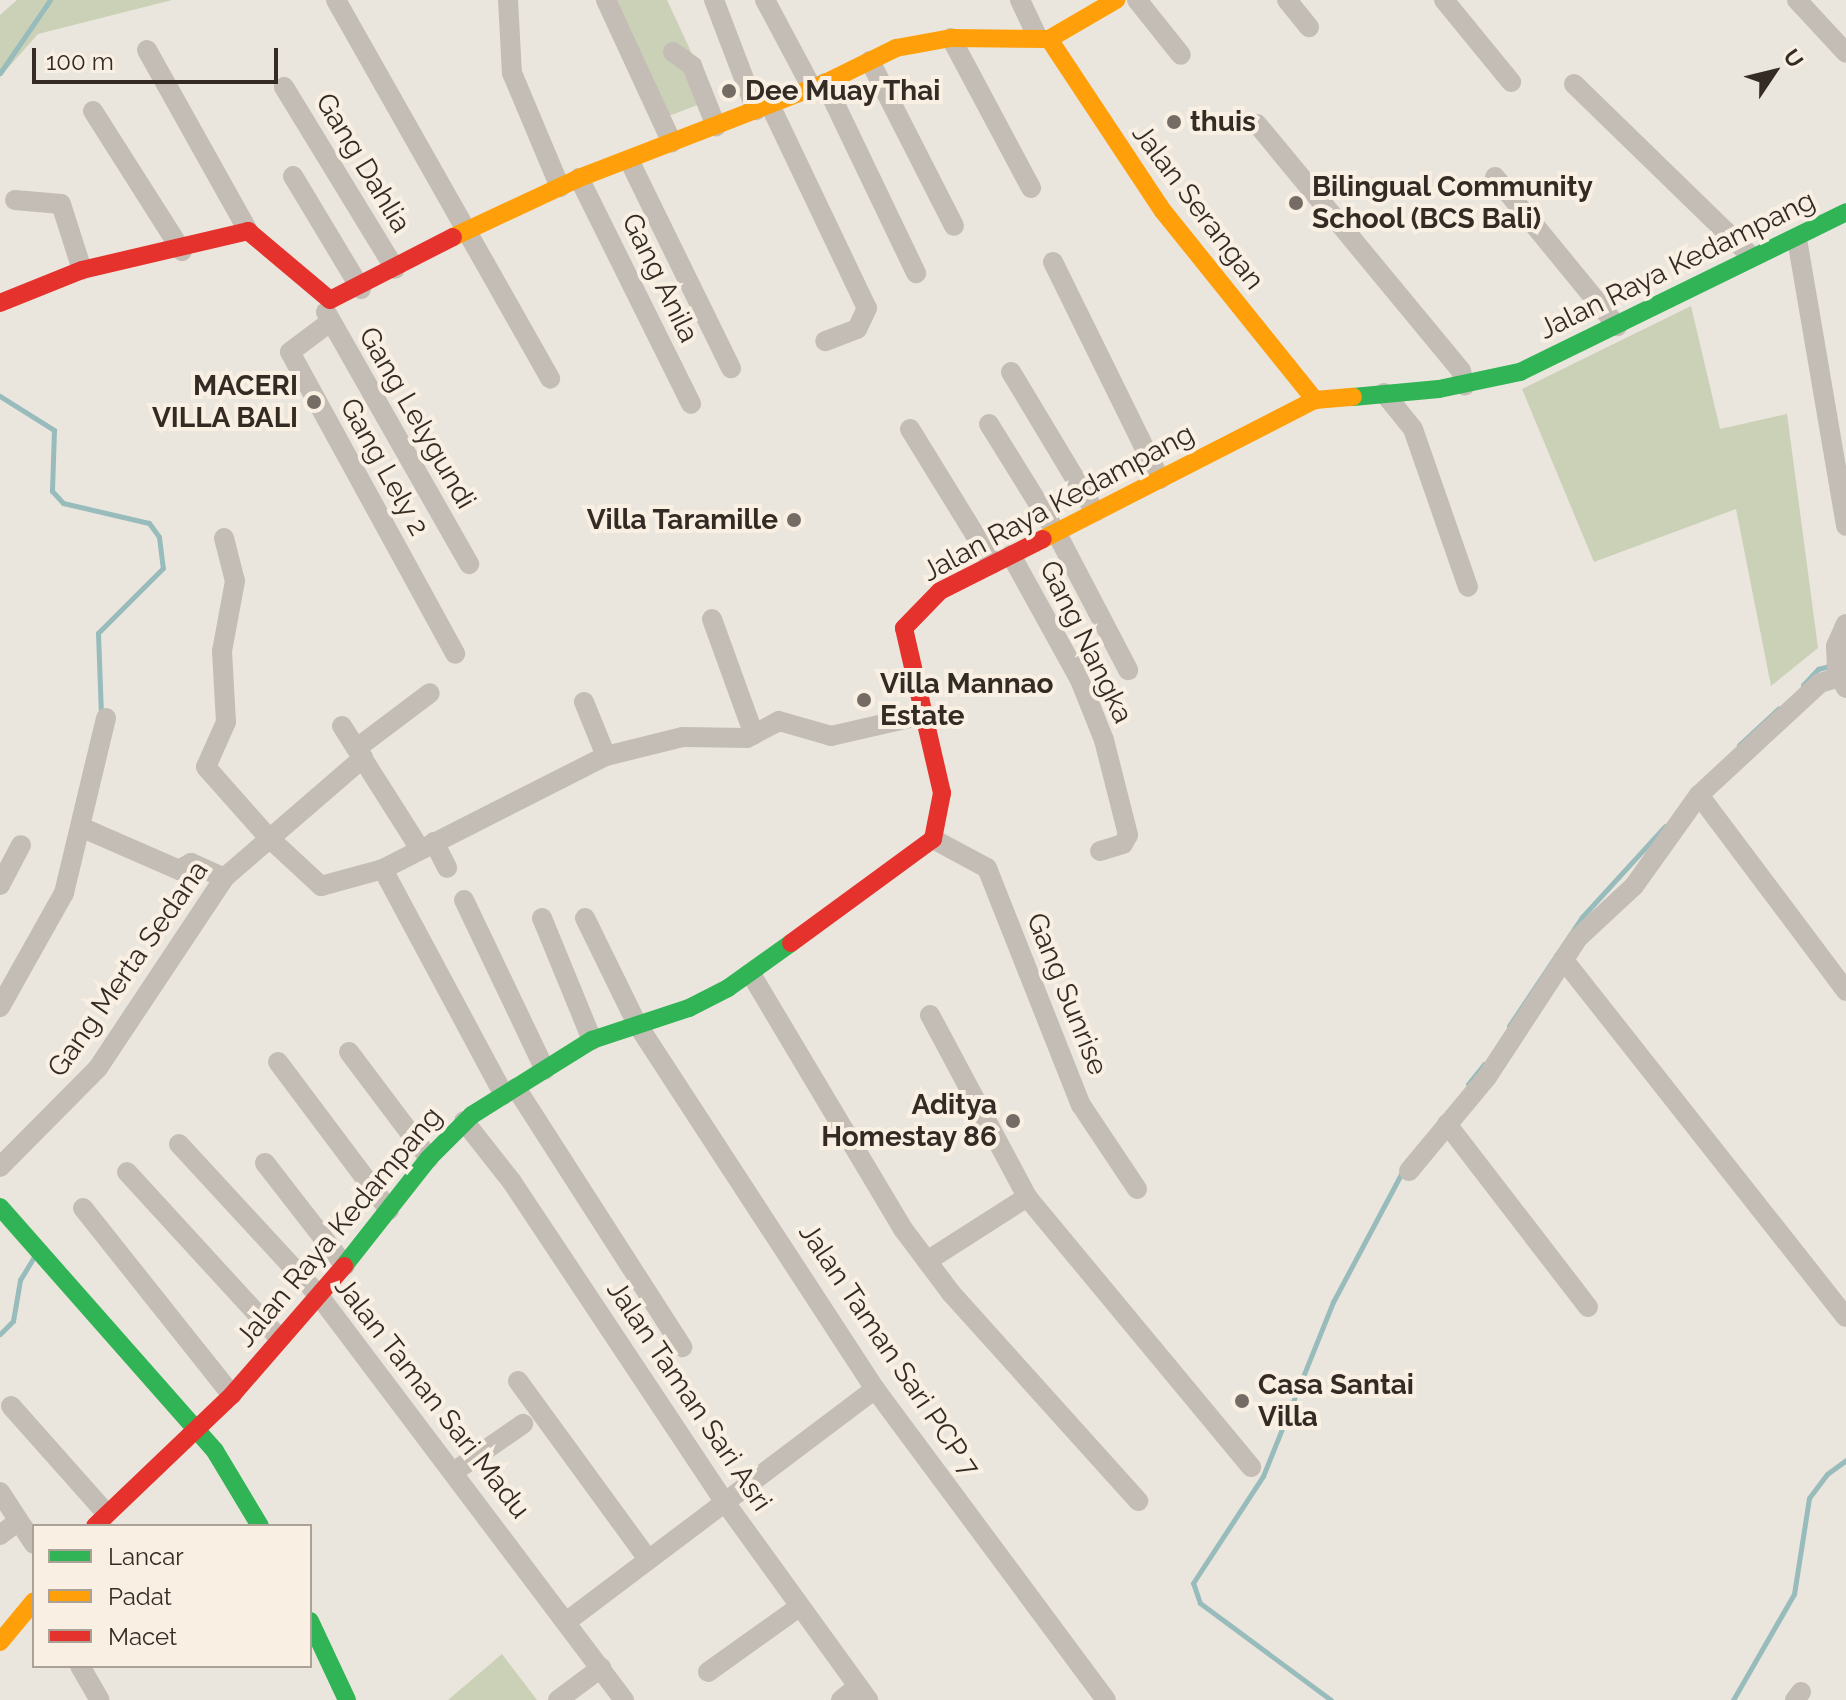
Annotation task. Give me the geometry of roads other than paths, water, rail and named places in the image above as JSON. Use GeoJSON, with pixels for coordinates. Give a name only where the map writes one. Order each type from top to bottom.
{"type":"FeatureCollection","features":[{"type":"Feature","properties":{"kind":"street"},"geometry":{"type":"LineString","coordinates":[[336,0],[463,231],[550,379]]}},
{"type":"Feature","properties":{"kind":"street"},"geometry":{"type":"LineString","coordinates":[[508,0],[512,73],[560,187]]}},
{"type":"Feature","properties":{"kind":"street"},"geometry":{"type":"LineString","coordinates":[[606,0],[672,143]]}},
{"type":"Feature","properties":{"kind":"street"},"geometry":{"type":"LineString","coordinates":[[714,0],[763,108],[867,308],[857,329],[825,341]]}},
{"type":"Feature","properties":{"kind":"street"},"geometry":{"type":"LineString","coordinates":[[765,0],[818,86],[916,273]]}},
{"type":"Feature","properties":{"kind":"street"},"geometry":{"type":"LineString","coordinates":[[1020,0],[1043,39]]}},
{"type":"Feature","properties":{"kind":"street"},"geometry":{"type":"LineString","coordinates":[[147,50],[248,231],[323,297],[342,298],[463,231],[579,178],[818,86],[909,43],[951,38],[1043,39],[1116,0]]}},
{"type":"Feature","properties":{"kind":"street"},"geometry":{"type":"LineString","coordinates":[[1137,0],[1181,55]]}},
{"type":"Feature","properties":{"kind":"street"},"geometry":{"type":"LineString","coordinates":[[1287,0],[1309,27]]}},
{"type":"Feature","properties":{"kind":"street"},"geometry":{"type":"LineString","coordinates":[[1444,0],[1511,82]]}},
{"type":"Feature","properties":{"kind":"street"},"geometry":{"type":"LineString","coordinates":[[1797,0],[1846,53]]}},
{"type":"Feature","properties":{"kind":"street"},"geometry":{"type":"LineString","coordinates":[[951,38],[1031,188]]}},
{"type":"Feature","properties":{"kind":"street","name":"Jalan Serangan"},"geometry":{"type":"LineString","coordinates":[[1043,39],[1163,211],[1315,400]]}},
{"type":"Feature","properties":{"kind":"street"},"geometry":{"type":"LineString","coordinates":[[673,52],[692,66],[716,126]]}},
{"type":"Feature","properties":{"kind":"street"},"geometry":{"type":"LineString","coordinates":[[870,61],[954,226]]}},
{"type":"Feature","properties":{"kind":"street"},"geometry":{"type":"LineString","coordinates":[[1574,84],[1751,256]]}},
{"type":"Feature","properties":{"kind":"street","name":"Gang Dahlia"},"geometry":{"type":"LineString","coordinates":[[284,87],[395,269]]}},
{"type":"Feature","properties":{"kind":"street"},"geometry":{"type":"LineString","coordinates":[[93,111],[182,251]]}},
{"type":"Feature","properties":{"kind":"street"},"geometry":{"type":"LineString","coordinates":[[1257,124],[1461,371],[1465,385]]}},
{"type":"Feature","properties":{"kind":"street"},"geometry":{"type":"LineString","coordinates":[[629,160],[731,368]]}},
{"type":"Feature","properties":{"kind":"street"},"geometry":{"type":"LineString","coordinates":[[293,176],[361,289]]}},
{"type":"Feature","properties":{"kind":"street"},"geometry":{"type":"LineString","coordinates":[[1495,177],[1617,326]]}},
{"type":"Feature","properties":{"kind":"street","name":"Gang Anila"},"geometry":{"type":"LineString","coordinates":[[579,178],[691,404]]}},
{"type":"Feature","properties":{"kind":"street"},"geometry":{"type":"LineString","coordinates":[[15,200],[61,204],[82,270]]}},
{"type":"Feature","properties":{"kind":"street","name":"Jalan Raya Kedampang"},"geometry":{"type":"LineString","coordinates":[[100,1520],[198,1431],[232,1395],[320,1297],[429,1158],[464,1121],[592,1040],[689,1008],[751,974],[933,839],[942,793],[904,640],[907,620],[940,591],[1315,400],[1465,385],[1520,372],[1617,326],[1751,256],[1797,239],[1846,212]]}},
{"type":"Feature","properties":{"kind":"street"},"geometry":{"type":"LineString","coordinates":[[0,303],[82,270],[182,251],[248,231]]}},
{"type":"Feature","properties":{"kind":"street"},"geometry":{"type":"LineString","coordinates":[[1797,239],[1846,526]]}},
{"type":"Feature","properties":{"kind":"street"},"geometry":{"type":"LineString","coordinates":[[1053,262],[1160,479]]}},
{"type":"Feature","properties":{"kind":"street","name":"Gang Lelygundi"},"geometry":{"type":"LineString","coordinates":[[323,297],[330,322],[469,564]]}},
{"type":"Feature","properties":{"kind":"street","name":"Gang Lely 2"},"geometry":{"type":"LineString","coordinates":[[330,322],[290,352],[455,654]]}},
{"type":"Feature","properties":{"kind":"street"},"geometry":{"type":"LineString","coordinates":[[1011,372],[1095,512]]}},
{"type":"Feature","properties":{"kind":"street"},"geometry":{"type":"LineString","coordinates":[[1384,393],[1413,429],[1468,587]]}},
{"type":"Feature","properties":{"kind":"street"},"geometry":{"type":"LineString","coordinates":[[989,424],[1056,532],[1128,670]]}},
{"type":"Feature","properties":{"kind":"street","name":"Gang Nangka"},"geometry":{"type":"LineString","coordinates":[[910,429],[1002,560],[1084,687],[1120,801],[1127,840],[1100,851]]}},
{"type":"Feature","properties":{"kind":"street"},"geometry":{"type":"LineString","coordinates":[[224,538],[235,581],[222,651],[226,722],[205,764],[267,836],[321,886],[383,869],[606,756],[683,737],[754,735],[779,721],[831,736],[923,715]]}},
{"type":"Feature","properties":{"kind":"street"},"geometry":{"type":"LineString","coordinates":[[712,619],[754,735]]}},
{"type":"Feature","properties":{"kind":"street"},"geometry":{"type":"LineString","coordinates":[[1409,1171],[1494,1068],[1563,959],[1584,932],[1634,886],[1699,795],[1820,683],[1840,674],[1846,624]]}},
{"type":"Feature","properties":{"kind":"street","name":"Gang Merta Sedana"},"geometry":{"type":"LineString","coordinates":[[0,1167],[98,1068],[224,878],[267,836],[430,693]]}},
{"type":"Feature","properties":{"kind":"street"},"geometry":{"type":"LineString","coordinates":[[584,702],[606,756]]}},
{"type":"Feature","properties":{"kind":"street"},"geometry":{"type":"LineString","coordinates":[[0,1007],[6,984],[64,893],[83,828],[106,718]]}},
{"type":"Feature","properties":{"kind":"street"},"geometry":{"type":"LineString","coordinates":[[342,726],[427,846],[447,868]]}},
{"type":"Feature","properties":{"kind":"street"},"geometry":{"type":"LineString","coordinates":[[1699,795],[1846,991]]}},
{"type":"Feature","properties":{"kind":"street"},"geometry":{"type":"LineString","coordinates":[[83,828],[179,870],[191,863],[224,878]]}},
{"type":"Feature","properties":{"kind":"street","name":"Gang Sunrise"},"geometry":{"type":"LineString","coordinates":[[933,839],[989,871],[1081,1105],[1137,1189]]}},
{"type":"Feature","properties":{"kind":"street"},"geometry":{"type":"LineString","coordinates":[[0,885],[21,845]]}},
{"type":"Feature","properties":{"kind":"street"},"geometry":{"type":"LineString","coordinates":[[387,877],[510,1091],[682,1347]]}},
{"type":"Feature","properties":{"kind":"street"},"geometry":{"type":"LineString","coordinates":[[464,900],[545,1070]]}},
{"type":"Feature","properties":{"kind":"street"},"geometry":{"type":"LineString","coordinates":[[542,918],[592,1040]]}},
{"type":"Feature","properties":{"kind":"street","name":"Jalan Taman Sari PCP 7"},"geometry":{"type":"LineString","coordinates":[[585,918],[637,1024],[875,1389],[1106,1700]]}},
{"type":"Feature","properties":{"kind":"street"},"geometry":{"type":"LineString","coordinates":[[1563,959],[1846,1317]]}},
{"type":"Feature","properties":{"kind":"street"},"geometry":{"type":"LineString","coordinates":[[751,974],[927,1261],[1138,1501]]}},
{"type":"Feature","properties":{"kind":"street"},"geometry":{"type":"LineString","coordinates":[[930,1015],[1027,1197],[1251,1467]]}},
{"type":"Feature","properties":{"kind":"street"},"geometry":{"type":"LineString","coordinates":[[349,1052],[429,1158]]}},
{"type":"Feature","properties":{"kind":"street"},"geometry":{"type":"LineString","coordinates":[[278,1062],[389,1210]]}},
{"type":"Feature","properties":{"kind":"street","name":"Jalan Taman Sari Asri"},"geometry":{"type":"LineString","coordinates":[[464,1121],[512,1182],[727,1505],[863,1693]]}},
{"type":"Feature","properties":{"kind":"street"},"geometry":{"type":"LineString","coordinates":[[1447,1124],[1588,1307]]}},
{"type":"Feature","properties":{"kind":"street","name":"Jalan Taman Sari Madu"},"geometry":{"type":"LineString","coordinates":[[179,1144],[320,1297],[455,1471],[624,1700]]}},
{"type":"Feature","properties":{"kind":"street"},"geometry":{"type":"LineString","coordinates":[[265,1163],[345,1266]]}},
{"type":"Feature","properties":{"kind":"street"},"geometry":{"type":"LineString","coordinates":[[127,1172],[280,1339]]}},
{"type":"Feature","properties":{"kind":"street"},"geometry":{"type":"LineString","coordinates":[[927,1261],[1027,1197]]}},
{"type":"Feature","properties":{"kind":"street"},"geometry":{"type":"LineString","coordinates":[[0,1207],[198,1431],[259,1524]]}},
{"type":"Feature","properties":{"kind":"street"},"geometry":{"type":"LineString","coordinates":[[83,1208],[232,1395]]}},
{"type":"Feature","properties":{"kind":"street"},"geometry":{"type":"LineString","coordinates":[[518,1381],[647,1558]]}},
{"type":"Feature","properties":{"kind":"street"},"geometry":{"type":"LineString","coordinates":[[566,1622],[647,1558],[727,1505],[875,1389]]}},
{"type":"Feature","properties":{"kind":"street"},"geometry":{"type":"LineString","coordinates":[[11,1406],[100,1520]]}},
{"type":"Feature","properties":{"kind":"street"},"geometry":{"type":"LineString","coordinates":[[455,1471],[523,1424]]}},
{"type":"Feature","properties":{"kind":"street"},"geometry":{"type":"LineString","coordinates":[[0,1492],[32,1541]]}},
{"type":"Feature","properties":{"kind":"street"},"geometry":{"type":"LineString","coordinates":[[0,1535],[17,1522]]}},
{"type":"Feature","properties":{"kind":"street"},"geometry":{"type":"LineString","coordinates":[[0,1642],[32,1603]]}},
{"type":"Feature","properties":{"kind":"street"},"geometry":{"type":"LineString","coordinates":[[708,1672],[799,1607]]}},
{"type":"Feature","properties":{"kind":"street"},"geometry":{"type":"LineString","coordinates":[[312,1625],[347,1700]]}},
{"type":"Feature","properties":{"kind":"street"},"geometry":{"type":"LineString","coordinates":[[81,1668],[100,1700]]}},
{"type":"Feature","properties":{"kind":"street"},"geometry":{"type":"LineString","coordinates":[[558,1700],[601,1668]]}},
{"type":"Feature","properties":{"kind":"street"},"geometry":{"type":"LineString","coordinates":[[841,1700],[863,1693]]}},
{"type":"Feature","properties":{"kind":"waterway"},"geometry":{"type":"LineString","coordinates":[[0,73],[50,0]]}},
{"type":"Feature","properties":{"kind":"waterway"},"geometry":{"type":"LineString","coordinates":[[0,396],[54,430],[52,491],[63,503],[149,523],[159,537],[163,568],[98,633],[101,716]]}},
{"type":"Feature","properties":{"kind":"waterway"},"geometry":{"type":"LineString","coordinates":[[1803,685],[1818,669],[1833,665]]}},
{"type":"Feature","properties":{"kind":"waterway"},"geometry":{"type":"LineString","coordinates":[[1739,745],[1779,708]]}},
{"type":"Feature","properties":{"kind":"waterway"},"geometry":{"type":"LineString","coordinates":[[1509,1026],[1582,917],[1665,826]]}},
{"type":"Feature","properties":{"kind":"waterway"},"geometry":{"type":"LineString","coordinates":[[1468,1084],[1484,1064]]}},
{"type":"Feature","properties":{"kind":"waterway"},"geometry":{"type":"LineString","coordinates":[[1331,1700],[1200,1603],[1193,1583],[1263,1476],[1333,1302],[1402,1172]]}},
{"type":"Feature","properties":{"kind":"waterway"},"geometry":{"type":"LineString","coordinates":[[0,1334],[13,1321],[20,1280],[33,1258]]}},
{"type":"Feature","properties":{"kind":"waterway"},"geometry":{"type":"LineString","coordinates":[[1733,1700],[1794,1594],[1809,1498],[1827,1474],[1846,1460]]}},
{"type":"Feature","properties":{"kind":"place","name":"Dee Muay Thai"},"geometry":{"type":"Point","coordinates":[729,91]}},
{"type":"Feature","properties":{"kind":"place","name":"thuis"},"geometry":{"type":"Point","coordinates":[1174,122]}},
{"type":"Feature","properties":{"kind":"place","name":"Bilingual Community School (BCS Bali)"},"geometry":{"type":"Point","coordinates":[1296,203]}},
{"type":"Feature","properties":{"kind":"place","name":"MACERI VILLA BALI"},"geometry":{"type":"Point","coordinates":[314,402]}},
{"type":"Feature","properties":{"kind":"place","name":"Villa Taramille"},"geometry":{"type":"Point","coordinates":[794,520]}},
{"type":"Feature","properties":{"kind":"place","name":"Villa Mannao Estate"},"geometry":{"type":"Point","coordinates":[864,700]}},
{"type":"Feature","properties":{"kind":"place","name":"Aditya Homestay 86"},"geometry":{"type":"Point","coordinates":[1013,1121]}},
{"type":"Feature","properties":{"kind":"place","name":"Casa Santai Villa"},"geometry":{"type":"Point","coordinates":[1242,1401]}}]}
